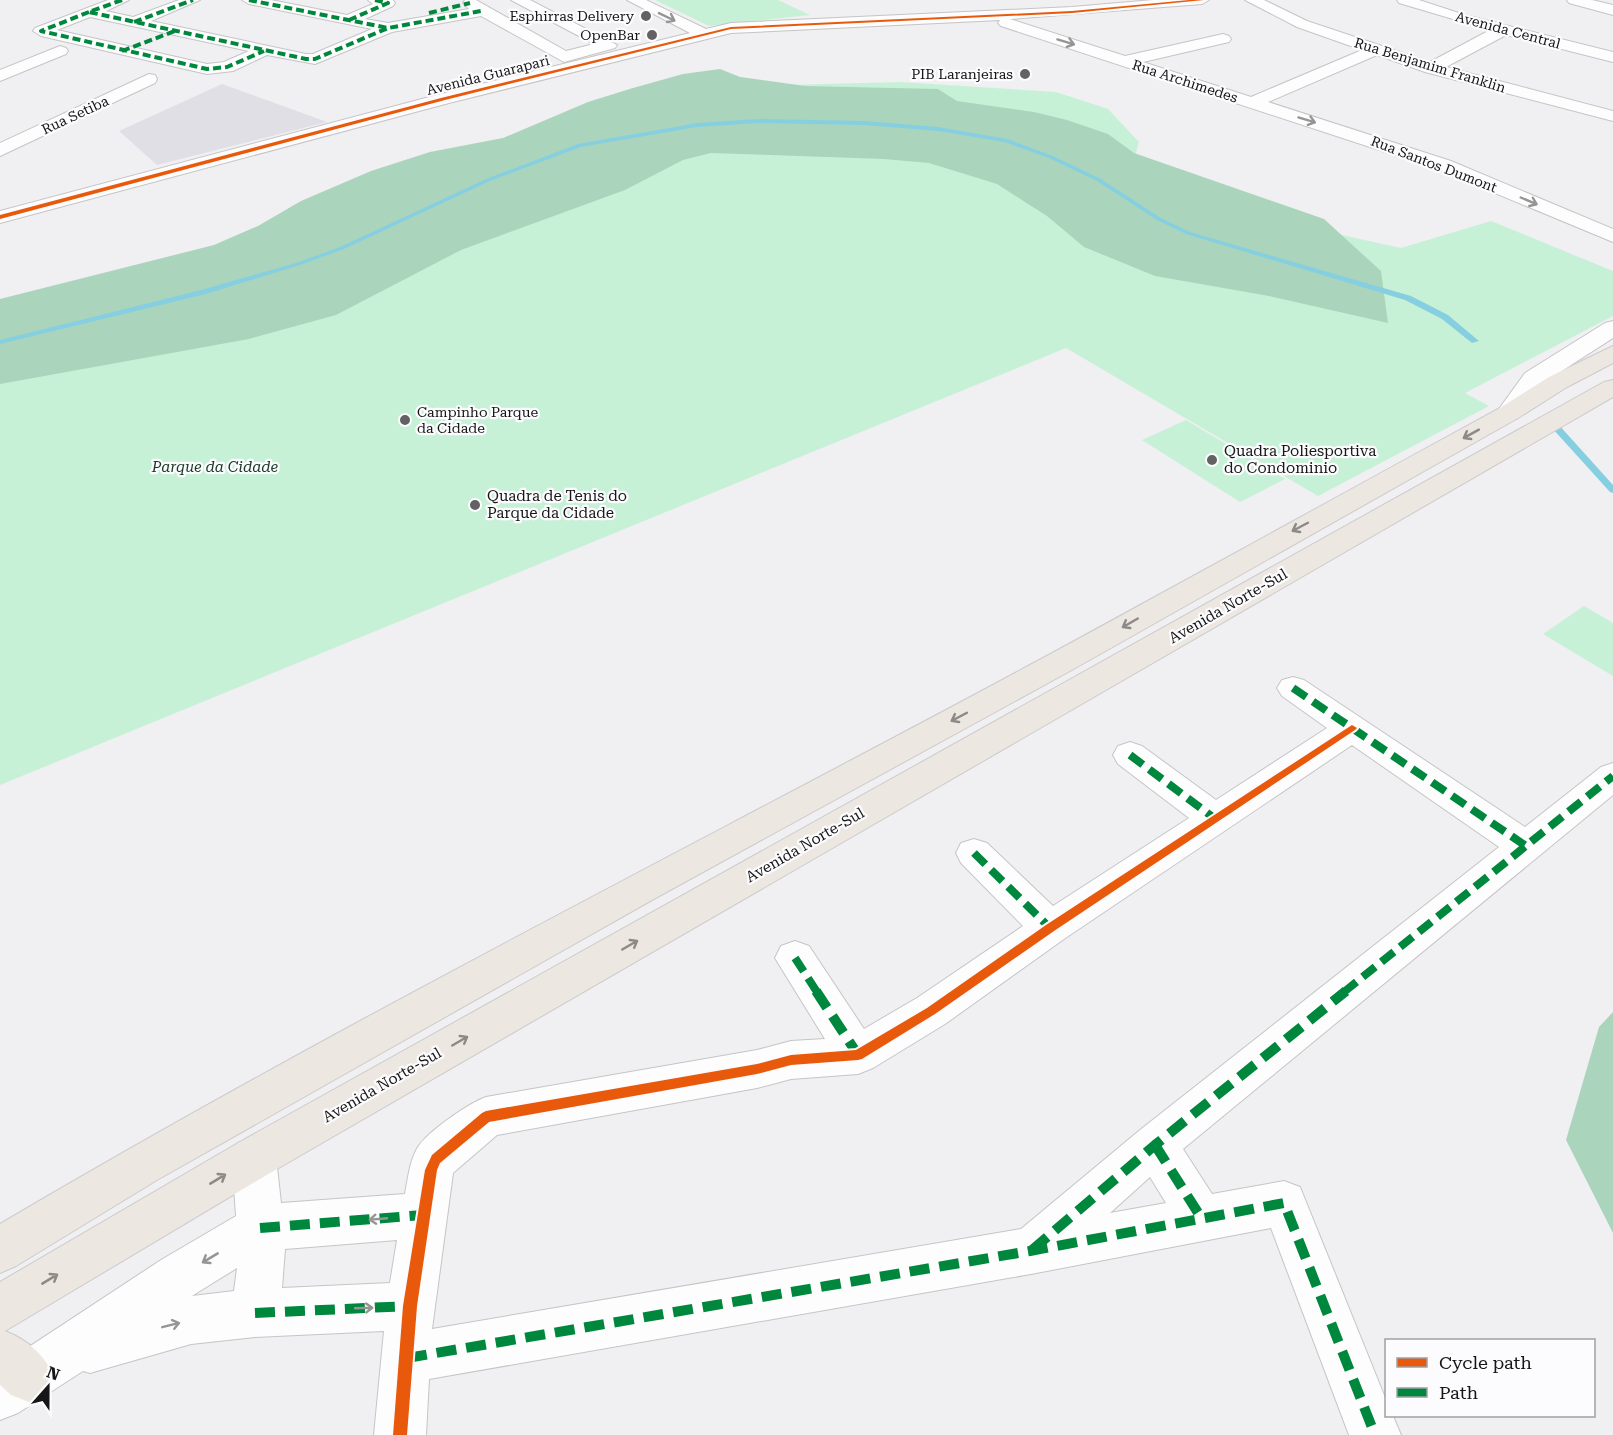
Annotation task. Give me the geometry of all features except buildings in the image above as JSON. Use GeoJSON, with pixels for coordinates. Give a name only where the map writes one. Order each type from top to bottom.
{"type":"FeatureCollection","features":[{"type":"Feature","properties":{"kind":"main road"},"geometry":{"type":"LineString","coordinates":[[0,1250],[162,1153],[629,895],[1068,658],[1257,550],[1509,413],[1558,381],[1613,353]]}},
{"type":"Feature","properties":{"kind":"main road","name":"Avenida Norte-Sul"},"geometry":{"type":"LineString","coordinates":[[0,1309],[254,1158],[1613,387]]}},
{"type":"Feature","properties":{"kind":"street"},"geometry":{"type":"LineString","coordinates":[[122,0],[41,31],[122,51],[214,69],[227,67],[264,51]]}},
{"type":"Feature","properties":{"kind":"street"},"geometry":{"type":"LineString","coordinates":[[134,22],[193,0]]}},
{"type":"Feature","properties":{"kind":"street"},"geometry":{"type":"LineString","coordinates":[[249,0],[272,2],[388,28]]}},
{"type":"Feature","properties":{"kind":"street"},"geometry":{"type":"LineString","coordinates":[[349,20],[388,3],[375,0]]}},
{"type":"Feature","properties":{"kind":"street"},"geometry":{"type":"LineString","coordinates":[[518,0],[627,54]]}},
{"type":"Feature","properties":{"kind":"street"},"geometry":{"type":"LineString","coordinates":[[634,0],[700,33]]}},
{"type":"Feature","properties":{"kind":"street"},"geometry":{"type":"LineString","coordinates":[[1025,29],[1025,23],[1030,18],[1202,0]]}},
{"type":"Feature","properties":{"kind":"street","name":"Rua Benjamim Franklin"},"geometry":{"type":"LineString","coordinates":[[1252,0],[1302,24],[1431,69],[1613,116]]}},
{"type":"Feature","properties":{"kind":"street","name":"Avenida Central"},"geometry":{"type":"LineString","coordinates":[[1404,0],[1503,30],[1613,57]]}},
{"type":"Feature","properties":{"kind":"street"},"geometry":{"type":"LineString","coordinates":[[1574,0],[1613,10]]}},
{"type":"Feature","properties":{"kind":"street"},"geometry":{"type":"LineString","coordinates":[[89,12],[312,60],[388,28],[478,5]]}},
{"type":"Feature","properties":{"kind":"street"},"geometry":{"type":"LineString","coordinates":[[370,24],[478,5],[581,65]]}},
{"type":"Feature","properties":{"kind":"street","name":"Avenida Guarapari"},"geometry":{"type":"LineString","coordinates":[[0,217],[700,33],[755,25],[999,7],[1036,14],[1063,13]]}},
{"type":"Feature","properties":{"kind":"street","name":"Rua Archimedes"},"geometry":{"type":"LineString","coordinates":[[999,7],[1025,29],[1251,103],[1375,50]]}},
{"type":"Feature","properties":{"kind":"street"},"geometry":{"type":"LineString","coordinates":[[1431,69],[1503,30]]}},
{"type":"Feature","properties":{"kind":"street"},"geometry":{"type":"LineString","coordinates":[[122,51],[175,31]]}},
{"type":"Feature","properties":{"kind":"street"},"geometry":{"type":"LineString","coordinates":[[1126,61],[1223,39]]}},
{"type":"Feature","properties":{"kind":"street"},"geometry":{"type":"LineString","coordinates":[[564,57],[609,45]]}},
{"type":"Feature","properties":{"kind":"street"},"geometry":{"type":"LineString","coordinates":[[0,76],[60,51]]}},
{"type":"Feature","properties":{"kind":"street","name":"Rua Setiba"},"geometry":{"type":"LineString","coordinates":[[0,150],[149,80]]}},
{"type":"Feature","properties":{"kind":"street","name":"Rua Santos Dumont"},"geometry":{"type":"LineString","coordinates":[[1251,103],[1360,136],[1444,165],[1613,236]]}},
{"type":"Feature","properties":{"kind":"street"},"geometry":{"type":"LineString","coordinates":[[1509,413],[1534,378],[1613,328]]}},
{"type":"Feature","properties":{"kind":"street"},"geometry":{"type":"LineString","coordinates":[[1293,688],[1526,846]]}},
{"type":"Feature","properties":{"kind":"street"},"geometry":{"type":"LineString","coordinates":[[400,1435],[410,1306],[431,1170],[436,1159],[486,1117],[757,1069],[791,1060],[858,1055],[931,1011],[1050,928],[1352,728]]}},
{"type":"Feature","properties":{"kind":"street"},"geometry":{"type":"LineString","coordinates":[[1130,755],[1214,819]]}},
{"type":"Feature","properties":{"kind":"street"},"geometry":{"type":"LineString","coordinates":[[1030,1251],[1155,1145],[1613,776]]}},
{"type":"Feature","properties":{"kind":"street"},"geometry":{"type":"LineString","coordinates":[[974,853],[1050,928]]}},
{"type":"Feature","properties":{"kind":"street"},"geometry":{"type":"LineString","coordinates":[[795,958],[858,1055]]}},
{"type":"Feature","properties":{"kind":"street"},"geometry":{"type":"LineString","coordinates":[[1155,1145],[1202,1219]]}},
{"type":"Feature","properties":{"kind":"street"},"geometry":{"type":"LineString","coordinates":[[254,1158],[262,1251],[255,1313]]}},
{"type":"Feature","properties":{"kind":"street"},"geometry":{"type":"LineString","coordinates":[[407,1358],[1030,1251],[1284,1203],[1376,1435]]}},
{"type":"Feature","properties":{"kind":"street"},"geometry":{"type":"LineString","coordinates":[[21,1371],[260,1228],[423,1215]]}},
{"type":"Feature","properties":{"kind":"street"},"geometry":{"type":"LineString","coordinates":[[21,1371],[145,1331],[191,1320],[255,1313],[410,1306]]}},
{"type":"Feature","properties":{"kind":"shaded area"},"geometry":{"type":"Polygon","coordinates":[[[222,84],[327,122],[157,165],[119,131],[222,84]]]}},
{"type":"Feature","properties":{"kind":"green space"},"geometry":{"type":"Polygon","coordinates":[[[655,0],[778,0],[810,15],[709,26],[655,0]]]}},
{"type":"Feature","properties":{"kind":"green space"},"geometry":{"type":"Polygon","coordinates":[[[720,69],[740,77],[805,86],[938,89],[957,101],[1034,112],[1108,134],[1134,153],[1324,219],[1381,271],[1388,323],[1269,296],[1155,276],[1084,247],[1047,216],[997,184],[929,163],[884,159],[711,153],[683,160],[625,190],[461,250],[336,315],[249,339],[0,384],[0,299],[214,245],[258,226],[301,201],[371,171],[430,152],[503,138],[588,102],[633,88],[683,74],[720,69]]]}},
{"type":"Feature","properties":{"kind":"green space","name":"Parque da Cidade"},"geometry":{"type":"Polygon","coordinates":[[[900,82],[1056,92],[1108,109],[1139,142],[1135,156],[1246,214],[1401,248],[1491,221],[1613,271],[1613,316],[1465,393],[1489,406],[1318,496],[1066,348],[0,785],[0,308],[786,85],[900,82]]]}},
{"type":"Feature","properties":{"kind":"green space","name":"Quadra Poliesportiva do Condominio"},"geometry":{"type":"Polygon","coordinates":[[[1186,420],[1285,479],[1240,502],[1142,440],[1186,420]]]}},
{"type":"Feature","properties":{"kind":"green space"},"geometry":{"type":"Polygon","coordinates":[[[1584,606],[1613,623],[1613,676],[1543,634],[1584,606]]]}},
{"type":"Feature","properties":{"kind":"green space"},"geometry":{"type":"Polygon","coordinates":[[[1613,1012],[1613,1233],[1566,1140],[1599,1027],[1613,1012]]]}},
{"type":"Feature","properties":{"kind":"waterway"},"geometry":{"type":"LineString","coordinates":[[0,342],[203,292],[298,264],[342,248],[488,180],[580,145],[697,125],[758,121],[865,123],[938,129],[1005,140],[1051,157],[1099,180],[1159,219],[1188,233],[1408,298],[1445,317],[1475,341]]}},
{"type":"Feature","properties":{"kind":"waterway"},"geometry":{"type":"LineString","coordinates":[[1555,426],[1613,490]]}},
{"type":"Feature","properties":{"kind":"marked path"},"geometry":{"type":"LineString","coordinates":[[122,0],[89,12],[306,59],[315,59],[388,28]]}},
{"type":"Feature","properties":{"kind":"marked path"},"geometry":{"type":"LineString","coordinates":[[134,22],[193,0]]}},
{"type":"Feature","properties":{"kind":"marked path"},"geometry":{"type":"LineString","coordinates":[[249,0],[388,28],[481,11]]}},
{"type":"Feature","properties":{"kind":"marked path"},"geometry":{"type":"LineString","coordinates":[[349,20],[388,3],[375,0]]}},
{"type":"Feature","properties":{"kind":"marked path"},"geometry":{"type":"LineString","coordinates":[[429,13],[470,3]]}},
{"type":"Feature","properties":{"kind":"marked path"},"geometry":{"type":"LineString","coordinates":[[89,12],[41,31],[207,69],[227,67],[264,51]]}},
{"type":"Feature","properties":{"kind":"marked path"},"geometry":{"type":"LineString","coordinates":[[122,51],[175,31]]}},
{"type":"Feature","properties":{"kind":"marked path"},"geometry":{"type":"LineString","coordinates":[[1293,688],[1526,846]]}},
{"type":"Feature","properties":{"kind":"marked path"},"geometry":{"type":"LineString","coordinates":[[1130,755],[1214,818]]}},
{"type":"Feature","properties":{"kind":"marked path"},"geometry":{"type":"LineString","coordinates":[[1032,1250],[1155,1145],[1613,776]]}},
{"type":"Feature","properties":{"kind":"marked path"},"geometry":{"type":"LineString","coordinates":[[974,853],[1050,928]]}},
{"type":"Feature","properties":{"kind":"marked path"},"geometry":{"type":"LineString","coordinates":[[795,958],[858,1055]]}},
{"type":"Feature","properties":{"kind":"marked path"},"geometry":{"type":"LineString","coordinates":[[1155,1145],[1202,1219]]}},
{"type":"Feature","properties":{"kind":"marked path"},"geometry":{"type":"LineString","coordinates":[[407,1358],[1030,1251],[1284,1203],[1375,1435]]}},
{"type":"Feature","properties":{"kind":"marked path"},"geometry":{"type":"LineString","coordinates":[[260,1228],[423,1215]]}},
{"type":"Feature","properties":{"kind":"marked path"},"geometry":{"type":"LineString","coordinates":[[255,1313],[410,1306]]}},
{"type":"Feature","properties":{"kind":"cycle path"},"geometry":{"type":"LineString","coordinates":[[0,217],[443,99],[731,28],[1072,12],[1202,0]]}},
{"type":"Feature","properties":{"kind":"cycle path"},"geometry":{"type":"LineString","coordinates":[[400,1435],[410,1306],[431,1170],[436,1159],[486,1117],[757,1069],[791,1060],[858,1055],[931,1011],[1050,928],[1352,728]]}},
{"type":"Feature","properties":{"kind":"place","name":"Esphirras Delivery"},"geometry":{"type":"Point","coordinates":[646,16]}},
{"type":"Feature","properties":{"kind":"place","name":"OpenBar"},"geometry":{"type":"Point","coordinates":[652,35]}},
{"type":"Feature","properties":{"kind":"place","name":"PIB Laranjeiras"},"geometry":{"type":"Point","coordinates":[1025,74]}},
{"type":"Feature","properties":{"kind":"place","name":"Campinho Parque da Cidade"},"geometry":{"type":"Point","coordinates":[405,420]}},
{"type":"Feature","properties":{"kind":"place","name":"Quadra Poliesportiva do Condominio"},"geometry":{"type":"Point","coordinates":[1212,460]}},
{"type":"Feature","properties":{"kind":"place","name":"Quadra de Tenis do Parque da Cidade"},"geometry":{"type":"Point","coordinates":[475,505]}}]}
